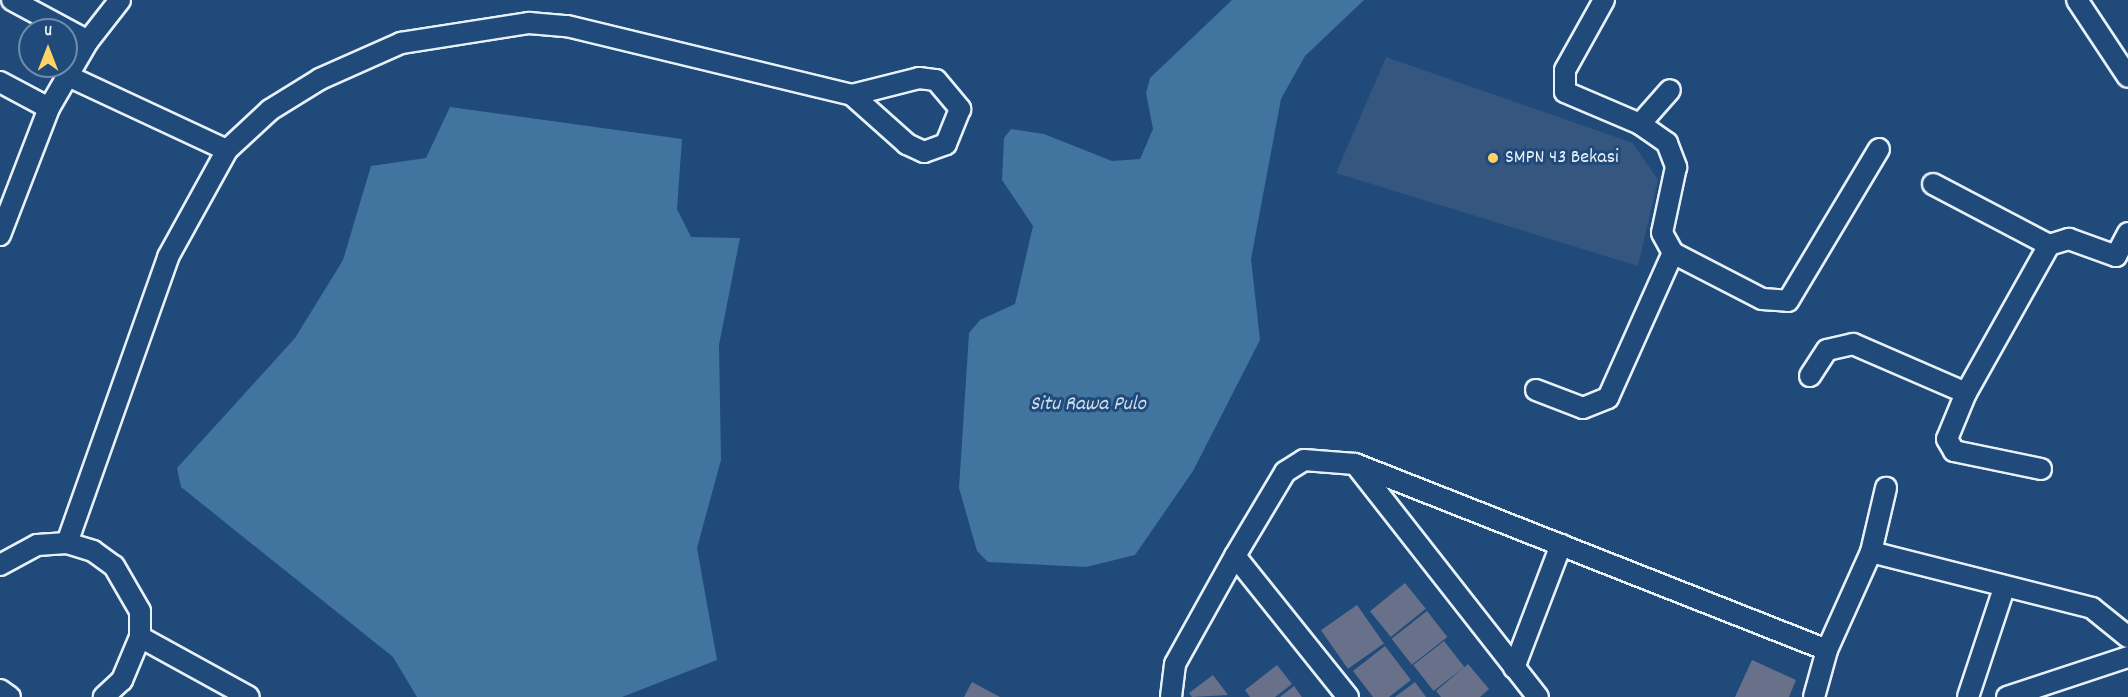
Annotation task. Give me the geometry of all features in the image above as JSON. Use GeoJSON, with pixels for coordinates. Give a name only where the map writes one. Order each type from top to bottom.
{"type":"FeatureCollection","features":[{"type":"Feature","properties":{"kind":"street"},"geometry":{"type":"LineString","coordinates":[[12,0],[88,40]]}},
{"type":"Feature","properties":{"kind":"street"},"geometry":{"type":"LineString","coordinates":[[78,58],[88,40],[120,0]]}},
{"type":"Feature","properties":{"kind":"street"},"geometry":{"type":"LineString","coordinates":[[1604,0],[1565,70],[1564,92],[1640,124],[1666,142],[1676,167],[1662,233],[1673,253],[1762,299],[1788,301],[1879,149]]}},
{"type":"Feature","properties":{"kind":"street"},"geometry":{"type":"LineString","coordinates":[[2077,0],[2128,77]]}},
{"type":"Feature","properties":{"kind":"street"},"geometry":{"type":"LineString","coordinates":[[67,543],[168,257],[226,150],[270,110],[321,79],[401,43],[484,27],[567,26],[852,95],[919,78],[936,80],[951,91],[960,109],[956,128],[946,144],[924,152],[907,144],[852,95]]}},
{"type":"Feature","properties":{"kind":"street"},"geometry":{"type":"LineString","coordinates":[[0,235],[49,108],[67,78]]}},
{"type":"Feature","properties":{"kind":"street"},"geometry":{"type":"LineString","coordinates":[[72,78],[226,150]]}},
{"type":"Feature","properties":{"kind":"street"},"geometry":{"type":"LineString","coordinates":[[0,82],[49,108]]}},
{"type":"Feature","properties":{"kind":"street"},"geometry":{"type":"LineString","coordinates":[[1640,124],[1670,90]]}},
{"type":"Feature","properties":{"kind":"street"},"geometry":{"type":"LineString","coordinates":[[1933,184],[2049,245]]}},
{"type":"Feature","properties":{"kind":"street"},"geometry":{"type":"LineString","coordinates":[[2041,469],[1949,447],[1966,393],[2049,245],[2069,239],[2122,259],[2128,233]]}},
{"type":"Feature","properties":{"kind":"street"},"geometry":{"type":"LineString","coordinates":[[1536,390],[1583,408],[1608,398],[1673,253]]}},
{"type":"Feature","properties":{"kind":"street"},"geometry":{"type":"LineString","coordinates":[[1810,376],[1827,350],[1842,343],[1966,393]]}},
{"type":"Feature","properties":{"kind":"street"},"geometry":{"type":"LineString","coordinates":[[1171,697],[1175,664],[1235,556],[1292,465],[1334,459],[1355,464],[1827,650]]}},
{"type":"Feature","properties":{"kind":"street"},"geometry":{"type":"LineString","coordinates":[[1355,464],[1538,697]]}},
{"type":"Feature","properties":{"kind":"street"},"geometry":{"type":"LineString","coordinates":[[1814,697],[1827,650],[1871,552],[1886,488]]}},
{"type":"Feature","properties":{"kind":"street"},"geometry":{"type":"LineString","coordinates":[[0,565],[37,545],[67,543],[93,551],[130,586],[140,611],[140,637],[122,680],[104,697]]}},
{"type":"Feature","properties":{"kind":"street"},"geometry":{"type":"LineString","coordinates":[[1515,668],[1561,545]]}},
{"type":"Feature","properties":{"kind":"street"},"geometry":{"type":"LineString","coordinates":[[1871,552],[2004,588],[2092,608],[2128,637]]}},
{"type":"Feature","properties":{"kind":"street"},"geometry":{"type":"LineString","coordinates":[[1235,556],[1348,697]]}},
{"type":"Feature","properties":{"kind":"street"},"geometry":{"type":"LineString","coordinates":[[1968,697],[2004,588]]}},
{"type":"Feature","properties":{"kind":"street"},"geometry":{"type":"LineString","coordinates":[[140,637],[249,697]]}},
{"type":"Feature","properties":{"kind":"street"},"geometry":{"type":"LineString","coordinates":[[2007,697],[2128,657]]}},
{"type":"Feature","properties":{"kind":"street"},"geometry":{"type":"LineString","coordinates":[[0,690],[10,697]]}},
{"type":"Feature","properties":{"kind":"shaded area","name":"SMPN 43 Bekasi"},"geometry":{"type":"Polygon","coordinates":[[[1386,57],[1633,143],[1658,180],[1638,266],[1336,173],[1386,57]]]}},
{"type":"Feature","properties":{"kind":"water","name":"Situ Rawa Pulo"},"geometry":{"type":"Polygon","coordinates":[[[1232,0],[1364,0],[1305,56],[1281,99],[1251,259],[1260,340],[1193,471],[1135,555],[1086,567],[988,562],[977,551],[959,488],[969,333],[980,320],[1015,304],[1033,226],[1002,180],[1004,138],[1011,129],[1044,134],[1112,161],[1140,159],[1153,129],[1146,93],[1150,78],[1232,0]]]}},
{"type":"Feature","properties":{"kind":"water"},"geometry":{"type":"Polygon","coordinates":[[[450,107],[682,139],[677,209],[691,237],[740,238],[719,345],[721,460],[697,548],[717,660],[622,697],[417,697],[393,657],[181,487],[177,468],[295,338],[343,260],[371,166],[426,158],[450,107]]]}},
{"type":"Feature","properties":{"kind":"building"},"geometry":{"type":"Polygon","coordinates":[[[1405,583],[1426,609],[1391,637],[1370,611],[1405,583]]]}},
{"type":"Feature","properties":{"kind":"building"},"geometry":{"type":"Polygon","coordinates":[[[1357,605],[1384,644],[1348,669],[1321,630],[1357,605]]]}},
{"type":"Feature","properties":{"kind":"building"},"geometry":{"type":"Polygon","coordinates":[[[1427,611],[1447,637],[1412,665],[1392,639],[1427,611]]]}},
{"type":"Feature","properties":{"kind":"building"},"geometry":{"type":"Polygon","coordinates":[[[1444,641],[1464,667],[1434,691],[1413,665],[1444,641]]]}},
{"type":"Feature","properties":{"kind":"building"},"geometry":{"type":"Polygon","coordinates":[[[1385,646],[1411,680],[1389,697],[1373,697],[1353,671],[1385,646]]]}},
{"type":"Feature","properties":{"kind":"building"},"geometry":{"type":"Polygon","coordinates":[[[1752,660],[1796,680],[1789,697],[1735,697],[1752,660]]]}},
{"type":"Feature","properties":{"kind":"building"},"geometry":{"type":"Polygon","coordinates":[[[1468,664],[1489,689],[1480,697],[1441,697],[1436,691],[1468,664]]]}},
{"type":"Feature","properties":{"kind":"building"},"geometry":{"type":"Polygon","coordinates":[[[1277,665],[1292,684],[1275,697],[1250,697],[1245,690],[1277,665]]]}},
{"type":"Feature","properties":{"kind":"building"},"geometry":{"type":"Polygon","coordinates":[[[1213,675],[1228,695],[1192,697],[1189,693],[1213,675]]]}},
{"type":"Feature","properties":{"kind":"building"},"geometry":{"type":"Polygon","coordinates":[[[972,682],[1000,697],[964,697],[972,682]]]}},
{"type":"Feature","properties":{"kind":"building"},"geometry":{"type":"Polygon","coordinates":[[[1415,682],[1426,697],[1395,697],[1415,682]]]}},
{"type":"Feature","properties":{"kind":"building"},"geometry":{"type":"Polygon","coordinates":[[[1294,686],[1302,697],[1280,697],[1294,686]]]}},
{"type":"Feature","properties":{"kind":"place","name":"SMPN 43 Bekasi"},"geometry":{"type":"Point","coordinates":[1493,158]}}]}
